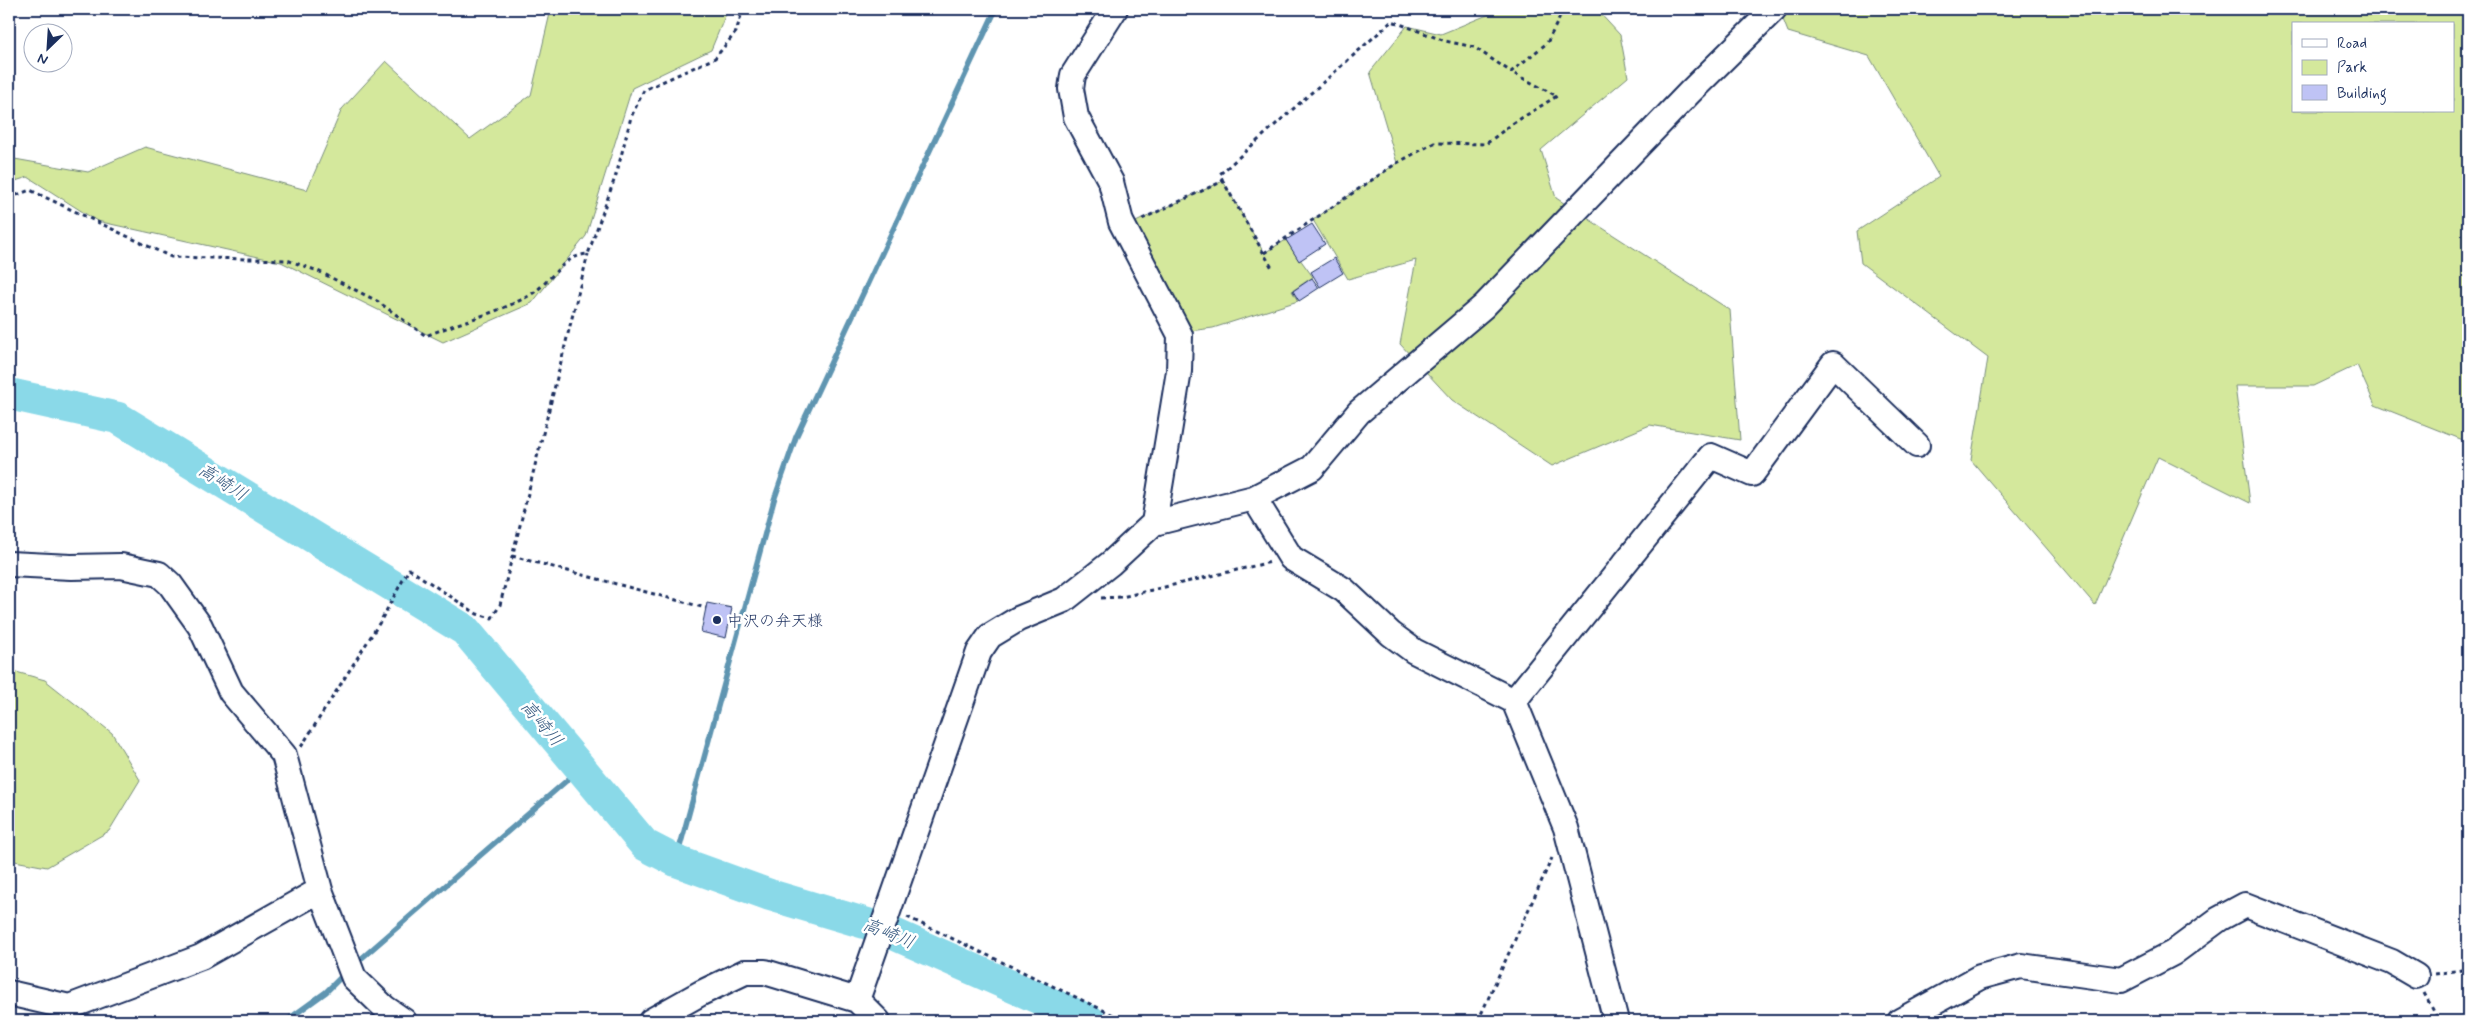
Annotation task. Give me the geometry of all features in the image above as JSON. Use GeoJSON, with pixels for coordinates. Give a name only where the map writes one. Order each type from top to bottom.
{"type":"FeatureCollection","features":[{"type":"Feature","properties":{"kind":"street"},"geometry":{"type":"LineString","coordinates":[[1115,9],[1073,75],[1071,89],[1076,117],[1111,182],[1123,228],[1180,335],[1180,371],[1154,523]]}},
{"type":"Feature","properties":{"kind":"street"},"geometry":{"type":"LineString","coordinates":[[857,1000],[980,652],[990,636],[1018,619],[1064,600],[1110,563],[1154,523],[1254,498],[1312,468],[1359,412],[1484,306],[1690,92],[1774,9]]}},
{"type":"Feature","properties":{"kind":"street"},"geometry":{"type":"LineString","coordinates":[[1514,701],[1711,456],[1752,474],[1833,364],[1917,444]]}},
{"type":"Feature","properties":{"kind":"street"},"geometry":{"type":"LineString","coordinates":[[1254,498],[1291,558],[1344,590],[1391,634],[1414,651],[1514,701],[1566,828],[1616,1021]]}},
{"type":"Feature","properties":{"kind":"street"},"geometry":{"type":"LineString","coordinates":[[9,564],[72,567],[121,566],[160,574],[170,584],[200,626],[231,692],[284,755],[320,890],[354,978],[385,1008],[404,1021]]}},
{"type":"Feature","properties":{"kind":"street"},"geometry":{"type":"LineString","coordinates":[[9,993],[68,1007],[201,957],[320,890]]}},
{"type":"Feature","properties":{"kind":"street"},"geometry":{"type":"LineString","coordinates":[[1900,1021],[1980,977],[2022,966],[2121,980],[2173,953],[2219,919],[2245,905],[2392,962],[2416,976]]}},
{"type":"Feature","properties":{"kind":"street"},"geometry":{"type":"LineString","coordinates":[[652,1021],[701,993],[745,972],[765,972],[857,1000],[878,1021]]}},
{"type":"Feature","properties":{"kind":"path"},"geometry":{"type":"LineString","coordinates":[[287,768],[380,622],[409,569],[477,614],[492,618],[500,605],[588,254],[617,172],[631,117],[644,90],[715,58],[736,32],[743,9]]}},
{"type":"Feature","properties":{"kind":"path"},"geometry":{"type":"LineString","coordinates":[[1511,72],[1548,44],[1560,16]]}},
{"type":"Feature","properties":{"kind":"path"},"geometry":{"type":"LineString","coordinates":[[1264,253],[1397,163],[1434,144],[1486,144],[1512,124],[1558,96],[1511,72],[1474,47],[1445,41],[1392,21],[1244,150],[1220,174],[1222,181],[1272,268]]}},
{"type":"Feature","properties":{"kind":"path"},"geometry":{"type":"LineString","coordinates":[[1123,228],[1222,181]]}},
{"type":"Feature","properties":{"kind":"path"},"geometry":{"type":"LineString","coordinates":[[9,198],[30,190],[171,256],[287,260],[318,271],[378,301],[426,336],[463,320],[489,314],[532,294],[574,255],[588,254]]}},
{"type":"Feature","properties":{"kind":"path"},"geometry":{"type":"LineString","coordinates":[[512,556],[706,608]]}},
{"type":"Feature","properties":{"kind":"path"},"geometry":{"type":"LineString","coordinates":[[1064,600],[1122,597],[1253,564],[1291,558]]}},
{"type":"Feature","properties":{"kind":"path"},"geometry":{"type":"LineString","coordinates":[[1478,1021],[1566,828]]}},
{"type":"Feature","properties":{"kind":"path"},"geometry":{"type":"LineString","coordinates":[[889,909],[1126,1021]]}},
{"type":"Feature","properties":{"kind":"path"},"geometry":{"type":"LineString","coordinates":[[2439,1021],[2416,976],[2468,969]]}},
{"type":"Feature","properties":{"kind":"green space"},"geometry":{"type":"Polygon","coordinates":[[[551,9],[728,9],[711,50],[632,88],[586,236],[532,303],[443,342],[281,262],[97,221],[28,177],[9,183],[9,158],[88,172],[145,147],[307,190],[342,109],[386,61],[470,139],[531,95],[551,9]]]}},
{"type":"Feature","properties":{"kind":"green space"},"geometry":{"type":"Polygon","coordinates":[[[1502,9],[1596,9],[1620,35],[1628,77],[1541,150],[1556,198],[1730,310],[1740,440],[1650,425],[1552,466],[1452,400],[1400,344],[1416,260],[1348,279],[1313,220],[1397,163],[1370,72],[1407,26],[1441,34],[1502,9]]]}},
{"type":"Feature","properties":{"kind":"green space"},"geometry":{"type":"Polygon","coordinates":[[[1779,9],[2468,9],[2468,442],[2375,405],[2357,365],[2313,386],[2235,386],[2250,503],[2158,457],[2095,605],[1971,460],[1988,358],[1861,263],[1857,231],[1939,177],[1869,56],[1788,32],[1779,9]]]}},
{"type":"Feature","properties":{"kind":"green space"},"geometry":{"type":"Polygon","coordinates":[[[1223,181],[1264,253],[1286,240],[1313,277],[1292,291],[1298,301],[1213,328],[1182,332],[1123,228],[1223,181]]]}},
{"type":"Feature","properties":{"kind":"green space"},"geometry":{"type":"Polygon","coordinates":[[[9,670],[45,680],[112,733],[140,780],[109,831],[47,867],[9,860],[9,670]]]}},
{"type":"Feature","properties":{"kind":"building"},"geometry":{"type":"Polygon","coordinates":[[[1312,224],[1325,244],[1299,261],[1286,240],[1312,224]]]}},
{"type":"Feature","properties":{"kind":"building"},"geometry":{"type":"Polygon","coordinates":[[[1334,258],[1343,273],[1320,287],[1311,272],[1334,258]]]}},
{"type":"Feature","properties":{"kind":"building"},"geometry":{"type":"Polygon","coordinates":[[[1312,278],[1319,288],[1299,301],[1293,291],[1312,278]]]}},
{"type":"Feature","properties":{"kind":"building","name":"中沢の弁天様"},"geometry":{"type":"Polygon","coordinates":[[[707,603],[732,608],[726,638],[701,632],[707,603]]]}},
{"type":"Feature","properties":{"kind":"waterway"},"geometry":{"type":"LineString","coordinates":[[676,861],[774,500],[796,437],[996,9]]}},
{"type":"Feature","properties":{"kind":"waterway","name":"高崎川"},"geometry":{"type":"LineString","coordinates":[[9,394],[118,418],[465,630],[645,845],[676,861],[770,895],[878,927],[1090,1021]]}},
{"type":"Feature","properties":{"kind":"waterway"},"geometry":{"type":"LineString","coordinates":[[355,964],[580,769]]}},
{"type":"Feature","properties":{"kind":"waterway"},"geometry":{"type":"LineString","coordinates":[[286,1021],[326,992],[346,972]]}},
{"type":"Feature","properties":{"kind":"place","name":"中沢の弁天様"},"geometry":{"type":"Point","coordinates":[717,620]}}]}
